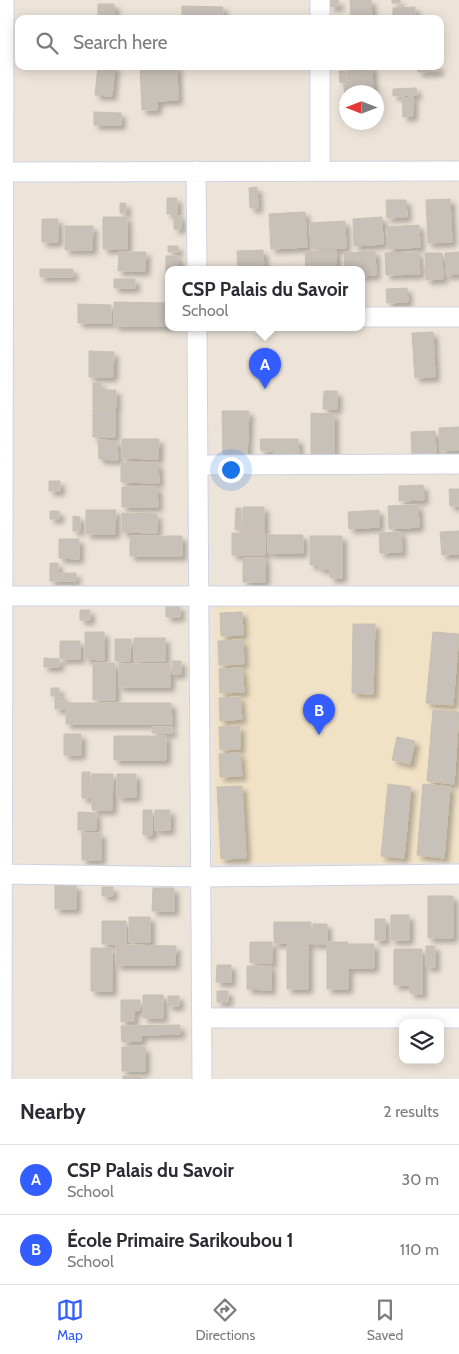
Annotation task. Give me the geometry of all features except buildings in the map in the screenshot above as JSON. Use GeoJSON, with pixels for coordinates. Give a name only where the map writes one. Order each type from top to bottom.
{"type":"FeatureCollection","features":[{"type":"Feature","properties":{"kind":"street"},"geometry":{"type":"LineString","coordinates":[[2,1079],[2,172],[4,0]]}},
{"type":"Feature","properties":{"kind":"street"},"geometry":{"type":"LineString","coordinates":[[320,0],[320,15]]}},
{"type":"Feature","properties":{"kind":"street"},"geometry":{"type":"LineString","coordinates":[[320,70],[320,171]]}},
{"type":"Feature","properties":{"kind":"street"},"geometry":{"type":"LineString","coordinates":[[196,171],[197,266]]}},
{"type":"Feature","properties":{"kind":"street"},"geometry":{"type":"LineString","coordinates":[[2,172],[459,171]]}},
{"type":"Feature","properties":{"kind":"street"},"geometry":{"type":"LineString","coordinates":[[365,317],[459,317]]}},
{"type":"Feature","properties":{"kind":"street"},"geometry":{"type":"LineString","coordinates":[[197,331],[202,1079]]}},
{"type":"Feature","properties":{"kind":"street"},"geometry":{"type":"LineString","coordinates":[[198,465],[459,464]]}},
{"type":"Feature","properties":{"kind":"street"},"geometry":{"type":"LineString","coordinates":[[2,596],[459,596]]}},
{"type":"Feature","properties":{"kind":"street"},"geometry":{"type":"LineString","coordinates":[[3,874],[201,877],[459,874]]}},
{"type":"Feature","properties":{"kind":"street"},"geometry":{"type":"LineString","coordinates":[[202,1018],[459,1018]]}},
{"type":"Feature","properties":{"kind":"shaded area"},"geometry":{"type":"Polygon","coordinates":[[[459,606],[459,862],[215,863],[215,607],[459,606]]]}},
{"type":"Feature","properties":{"kind":"place","name":"CSP Palais du Savoir"},"geometry":{"type":"Point","coordinates":[265,389]}},
{"type":"Feature","properties":{"kind":"place","name":"École Primaire Sarikoubou 1"},"geometry":{"type":"Point","coordinates":[319,735]}}]}
